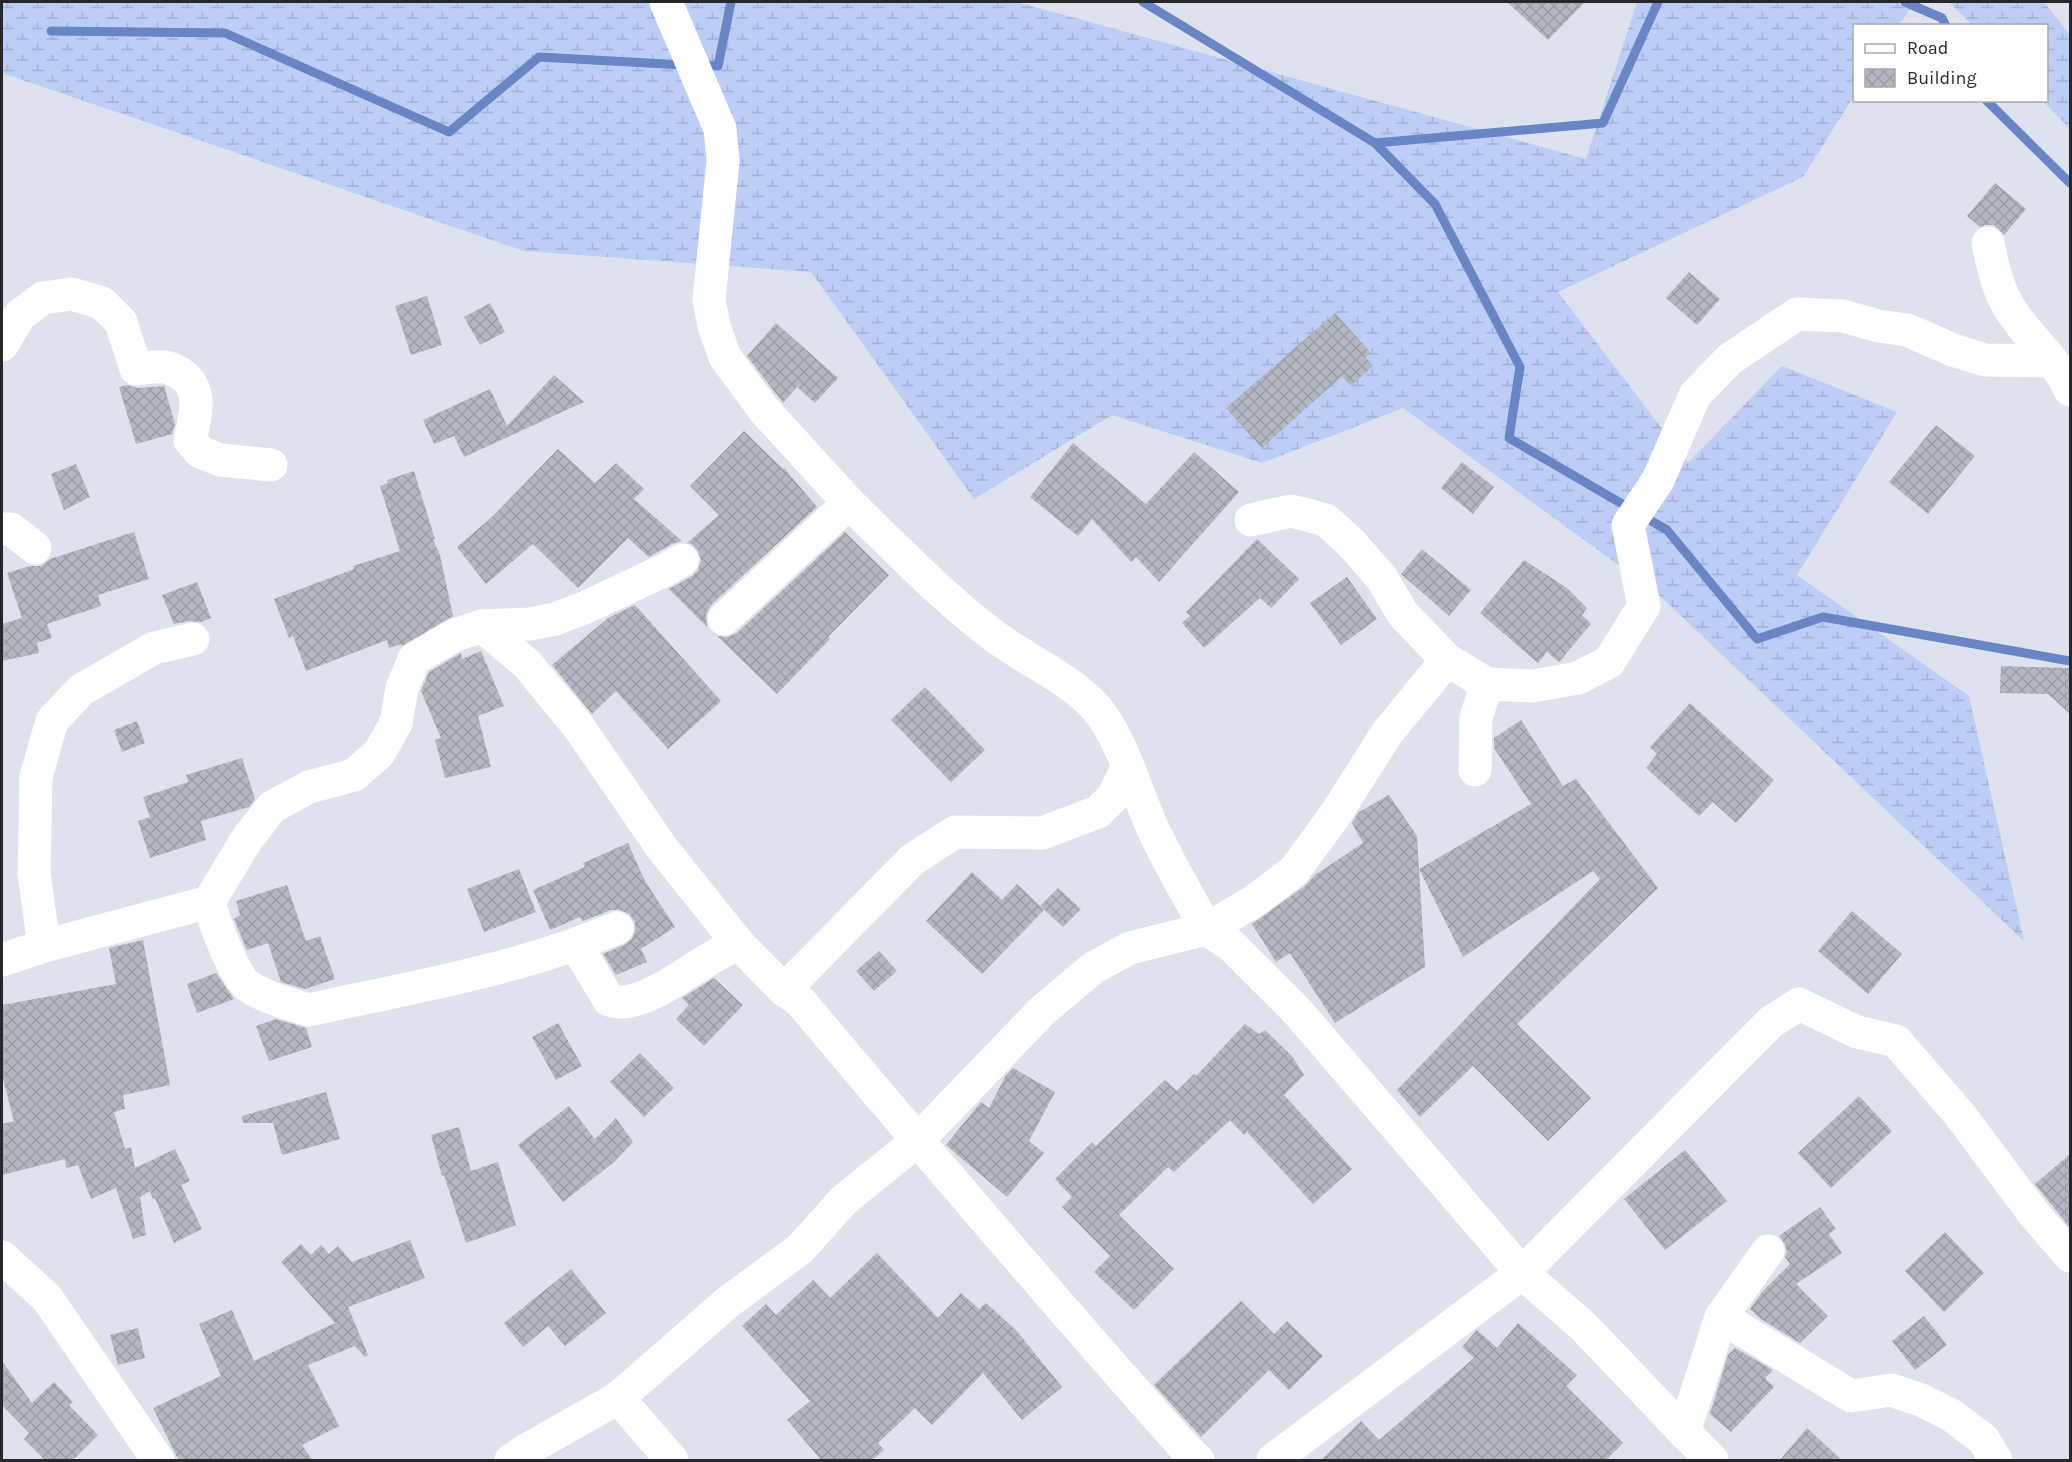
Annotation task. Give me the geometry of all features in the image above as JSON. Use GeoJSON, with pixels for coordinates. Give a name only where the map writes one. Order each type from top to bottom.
{"type":"FeatureCollection","features":[{"type":"Feature","properties":{"kind":"street"},"geometry":{"type":"LineString","coordinates":[[666,2],[720,129],[723,161],[709,300],[714,326],[725,357],[764,410],[849,503],[928,581],[998,639],[1082,694],[1098,710],[1112,731],[1150,822],[1206,929],[1231,945],[1297,1011],[1522,1274],[1584,1327],[1712,1461]]}},
{"type":"Feature","properties":{"kind":"street"},"geometry":{"type":"LineString","coordinates":[[1989,243],[1995,278],[2013,312],[2065,377],[2070,390]]}},
{"type":"Feature","properties":{"kind":"street"},"geometry":{"type":"LineString","coordinates":[[2,345],[20,315],[43,298],[72,294],[102,303],[121,322],[136,369],[168,367],[185,378],[195,390],[198,406],[190,440],[200,452],[220,460],[270,465]]}},
{"type":"Feature","properties":{"kind":"street"},"geometry":{"type":"LineString","coordinates":[[1251,519],[1291,511],[1326,520],[1382,577],[1403,614],[1447,660],[1487,684],[1533,686],[1578,678],[1609,662],[1644,606],[1628,525],[1658,480],[1695,395],[1730,359],[1797,314],[1843,316],[1878,326],[1907,330],[1953,350],[1985,360],[2052,361]]}},
{"type":"Feature","properties":{"kind":"street"},"geometry":{"type":"LineString","coordinates":[[724,619],[849,503]]}},
{"type":"Feature","properties":{"kind":"street"},"geometry":{"type":"LineString","coordinates":[[2,529],[11,529],[35,548]]}},
{"type":"Feature","properties":{"kind":"street"},"geometry":{"type":"LineString","coordinates":[[2,960],[44,946],[209,903],[247,839],[272,807],[309,787],[354,775],[379,753],[396,723],[402,688],[414,659],[455,635],[482,626],[530,624],[555,619],[584,608],[682,560]]}},
{"type":"Feature","properties":{"kind":"street"},"geometry":{"type":"LineString","coordinates":[[482,626],[526,664],[578,726],[662,848],[738,943],[784,990],[800,1001],[917,1141],[1113,1367],[1198,1461]]}},
{"type":"Feature","properties":{"kind":"street"},"geometry":{"type":"LineString","coordinates":[[44,946],[34,873],[36,777],[52,721],[81,690],[154,648],[193,639]]}},
{"type":"Feature","properties":{"kind":"street"},"geometry":{"type":"LineString","coordinates":[[512,1461],[528,1449],[618,1398],[728,1302],[800,1249],[844,1200],[917,1141],[1042,1011],[1093,968],[1130,948],[1206,929],[1253,902],[1294,871],[1335,815],[1387,734],[1447,660]]}},
{"type":"Feature","properties":{"kind":"street"},"geometry":{"type":"LineString","coordinates":[[1475,770],[1476,717],[1487,684]]}},
{"type":"Feature","properties":{"kind":"street"},"geometry":{"type":"LineString","coordinates":[[784,990],[912,860],[955,832],[1042,833],[1098,812],[1113,797],[1127,768]]}},
{"type":"Feature","properties":{"kind":"street"},"geometry":{"type":"LineString","coordinates":[[209,903],[217,929],[230,958],[246,985],[278,1000],[309,1010],[515,963],[576,945],[617,928]]}},
{"type":"Feature","properties":{"kind":"street"},"geometry":{"type":"LineString","coordinates":[[576,945],[609,1000],[616,1003],[629,1001],[672,983],[738,943]]}},
{"type":"Feature","properties":{"kind":"street"},"geometry":{"type":"LineString","coordinates":[[1272,1461],[1522,1274],[1771,1022],[1799,1004],[1857,1032],[1896,1041],[1960,1115],[2034,1214],[2070,1256]]}},
{"type":"Feature","properties":{"kind":"street"},"geometry":{"type":"LineString","coordinates":[[1684,1432],[1720,1317],[1768,1251]]}},
{"type":"Feature","properties":{"kind":"street"},"geometry":{"type":"LineString","coordinates":[[2,1257],[47,1298],[158,1461]]}},
{"type":"Feature","properties":{"kind":"street"},"geometry":{"type":"LineString","coordinates":[[1720,1317],[1851,1396],[1891,1390],[1921,1400],[1951,1415],[1983,1439],[1996,1461]]}},
{"type":"Feature","properties":{"kind":"street"},"geometry":{"type":"LineString","coordinates":[[618,1398],[672,1461]]}},
{"type":"Feature","properties":{"kind":"green space"},"geometry":{"type":"Polygon","coordinates":[[[2,2],[1017,2],[1586,159],[1637,2],[1915,2],[1900,24],[1853,24],[1853,98],[1803,177],[1558,292],[1688,463],[1782,366],[1897,412],[1797,575],[1969,696],[2024,941],[1657,593],[1403,408],[1262,463],[1112,415],[974,499],[811,272],[524,251],[2,73],[2,2]]]}},
{"type":"Feature","properties":{"kind":"green space"},"geometry":{"type":"Polygon","coordinates":[[[1949,2],[2044,2],[2070,35],[2070,129],[2044,102],[2048,102],[2048,24],[1971,24],[1949,2]]]}},
{"type":"Feature","properties":{"kind":"building"},"geometry":{"type":"Polygon","coordinates":[[[1507,2],[1585,2],[1548,40],[1507,2]]]}},
{"type":"Feature","properties":{"kind":"building"},"geometry":{"type":"Polygon","coordinates":[[[1995,183],[2026,209],[2004,235],[1994,225],[1980,227],[1967,216],[1995,183]]]}},
{"type":"Feature","properties":{"kind":"building"},"geometry":{"type":"Polygon","coordinates":[[[1689,272],[1720,299],[1697,325],[1666,298],[1689,272]]]}},
{"type":"Feature","properties":{"kind":"building"},"geometry":{"type":"Polygon","coordinates":[[[427,296],[442,345],[411,355],[395,306],[427,296]]]}},
{"type":"Feature","properties":{"kind":"building"},"geometry":{"type":"Polygon","coordinates":[[[490,303],[505,332],[480,345],[464,317],[490,303]]]}},
{"type":"Feature","properties":{"kind":"building"},"geometry":{"type":"Polygon","coordinates":[[[1335,313],[1371,353],[1365,357],[1373,366],[1351,386],[1342,376],[1262,448],[1226,408],[1335,313]]]}},
{"type":"Feature","properties":{"kind":"building"},"geometry":{"type":"Polygon","coordinates":[[[776,323],[838,378],[815,403],[797,387],[783,403],[747,356],[776,323]]]}},
{"type":"Feature","properties":{"kind":"building"},"geometry":{"type":"Polygon","coordinates":[[[554,375],[584,402],[464,457],[454,436],[434,444],[423,420],[490,389],[507,426],[554,375]]]}},
{"type":"Feature","properties":{"kind":"building"},"geometry":{"type":"Polygon","coordinates":[[[127,385],[138,388],[164,386],[175,424],[172,434],[136,444],[119,387],[127,385]]]}},
{"type":"Feature","properties":{"kind":"building"},"geometry":{"type":"Polygon","coordinates":[[[1936,425],[1975,456],[1928,514],[1889,482],[1936,425]]]}},
{"type":"Feature","properties":{"kind":"building"},"geometry":{"type":"Polygon","coordinates":[[[744,431],[784,468],[817,507],[711,605],[706,614],[707,627],[669,589],[698,570],[701,560],[698,551],[692,544],[687,543],[719,515],[690,486],[744,431]]]}},
{"type":"Feature","properties":{"kind":"building"},"geometry":{"type":"Polygon","coordinates":[[[1073,443],[1146,504],[1194,452],[1239,492],[1159,582],[1136,557],[1131,562],[1092,519],[1078,536],[1030,497],[1073,443]]]}},
{"type":"Feature","properties":{"kind":"building"},"geometry":{"type":"Polygon","coordinates":[[[558,449],[595,483],[616,463],[644,489],[634,499],[682,541],[649,557],[628,538],[578,588],[533,544],[486,584],[457,547],[493,516],[558,449]]]}},
{"type":"Feature","properties":{"kind":"building"},"geometry":{"type":"Polygon","coordinates":[[[1462,462],[1494,487],[1473,514],[1441,488],[1462,462]]]}},
{"type":"Feature","properties":{"kind":"building"},"geometry":{"type":"Polygon","coordinates":[[[76,464],[90,497],[64,510],[51,474],[76,464]]]}},
{"type":"Feature","properties":{"kind":"building"},"geometry":{"type":"Polygon","coordinates":[[[414,471],[435,539],[433,540],[440,555],[453,616],[402,646],[401,644],[389,648],[387,640],[306,671],[293,636],[289,638],[274,599],[354,569],[353,566],[400,551],[380,486],[388,483],[387,480],[414,471]]]}},
{"type":"Feature","properties":{"kind":"building"},"geometry":{"type":"Polygon","coordinates":[[[134,532],[149,579],[98,595],[101,606],[47,624],[52,638],[37,643],[39,653],[2,661],[2,624],[22,618],[7,573],[30,566],[41,566],[50,559],[134,532]]]}},
{"type":"Feature","properties":{"kind":"building"},"geometry":{"type":"Polygon","coordinates":[[[845,532],[889,575],[828,637],[830,639],[777,694],[717,636],[728,637],[737,633],[845,532]]]}},
{"type":"Feature","properties":{"kind":"building"},"geometry":{"type":"Polygon","coordinates":[[[1257,539],[1299,579],[1271,608],[1260,598],[1204,648],[1182,623],[1190,616],[1186,612],[1257,539]]]}},
{"type":"Feature","properties":{"kind":"building"},"geometry":{"type":"Polygon","coordinates":[[[1422,549],[1471,590],[1449,616],[1401,574],[1422,549]]]}},
{"type":"Feature","properties":{"kind":"building"},"geometry":{"type":"Polygon","coordinates":[[[1524,560],[1567,588],[1587,608],[1582,615],[1591,624],[1559,662],[1547,652],[1538,663],[1480,613],[1524,560]]]}},
{"type":"Feature","properties":{"kind":"building"},"geometry":{"type":"Polygon","coordinates":[[[1347,577],[1377,619],[1341,645],[1310,603],[1347,577]]]}},
{"type":"Feature","properties":{"kind":"building"},"geometry":{"type":"Polygon","coordinates":[[[197,582],[211,618],[201,622],[189,621],[174,624],[162,595],[197,582]]]}},
{"type":"Feature","properties":{"kind":"building"},"geometry":{"type":"Polygon","coordinates":[[[635,605],[721,701],[668,749],[616,691],[592,714],[552,665],[608,618],[635,605]]]}},
{"type":"Feature","properties":{"kind":"building"},"geometry":{"type":"Polygon","coordinates":[[[481,651],[504,706],[478,716],[491,767],[445,778],[435,740],[441,738],[421,691],[429,672],[461,653],[462,659],[481,651]]]}},
{"type":"Feature","properties":{"kind":"building"},"geometry":{"type":"Polygon","coordinates":[[[2001,666],[2070,668],[2070,714],[2048,694],[2000,693],[2001,666]]]}},
{"type":"Feature","properties":{"kind":"building"},"geometry":{"type":"Polygon","coordinates":[[[925,687],[985,750],[951,782],[891,720],[925,687]]]}},
{"type":"Feature","properties":{"kind":"building"},"geometry":{"type":"Polygon","coordinates":[[[1690,703],[1774,780],[1736,823],[1713,802],[1699,816],[1646,768],[1657,754],[1650,747],[1690,703]]]}},
{"type":"Feature","properties":{"kind":"building"},"geometry":{"type":"Polygon","coordinates":[[[1521,720],[1563,786],[1576,779],[1658,888],[1517,1024],[1591,1098],[1548,1141],[1473,1066],[1420,1117],[1397,1090],[1600,879],[1593,871],[1463,957],[1419,869],[1531,804],[1494,748],[1494,738],[1521,720]]]}},
{"type":"Feature","properties":{"kind":"building"},"geometry":{"type":"Polygon","coordinates":[[[137,721],[145,743],[122,752],[114,730],[137,721]]]}},
{"type":"Feature","properties":{"kind":"building"},"geometry":{"type":"Polygon","coordinates":[[[242,758],[255,799],[249,807],[201,821],[206,840],[150,858],[138,821],[150,817],[143,797],[188,782],[186,775],[242,758]]]}},
{"type":"Feature","properties":{"kind":"building"},"geometry":{"type":"Polygon","coordinates":[[[1389,795],[1417,836],[1425,967],[1335,1023],[1290,953],[1276,962],[1252,924],[1305,886],[1315,875],[1363,843],[1352,823],[1359,812],[1389,795]]]}},
{"type":"Feature","properties":{"kind":"building"},"geometry":{"type":"Polygon","coordinates":[[[628,843],[645,881],[675,927],[641,949],[647,962],[616,975],[603,954],[632,939],[635,922],[629,914],[620,910],[611,910],[583,921],[580,917],[550,930],[533,890],[585,867],[583,863],[628,843]]]}},
{"type":"Feature","properties":{"kind":"building"},"geometry":{"type":"Polygon","coordinates":[[[519,869],[536,912],[484,932],[467,889],[519,869]]]}},
{"type":"Feature","properties":{"kind":"building"},"geometry":{"type":"Polygon","coordinates":[[[972,872],[1002,900],[1017,884],[1044,910],[982,974],[926,921],[972,872]]]}},
{"type":"Feature","properties":{"kind":"building"},"geometry":{"type":"Polygon","coordinates":[[[287,885],[306,941],[320,936],[335,979],[305,989],[281,982],[268,943],[247,950],[234,919],[240,915],[236,901],[287,885]]]}},
{"type":"Feature","properties":{"kind":"building"},"geometry":{"type":"Polygon","coordinates":[[[1058,888],[1081,909],[1063,927],[1040,906],[1058,888]]]}},
{"type":"Feature","properties":{"kind":"building"},"geometry":{"type":"Polygon","coordinates":[[[1852,911],[1902,954],[1868,994],[1818,951],[1852,911]]]}},
{"type":"Feature","properties":{"kind":"building"},"geometry":{"type":"Polygon","coordinates":[[[143,940],[170,1085],[123,1095],[125,1109],[114,1112],[125,1149],[131,1147],[135,1168],[175,1149],[190,1181],[181,1185],[202,1229],[174,1243],[150,1191],[140,1197],[146,1235],[133,1239],[116,1188],[91,1199],[78,1165],[66,1168],[65,1159],[2,1175],[2,1124],[14,1121],[2,1075],[2,1005],[116,984],[109,948],[143,940]]]}},
{"type":"Feature","properties":{"kind":"building"},"geometry":{"type":"Polygon","coordinates":[[[879,951],[897,971],[874,991],[856,971],[879,951]]]}},
{"type":"Feature","properties":{"kind":"building"},"geometry":{"type":"Polygon","coordinates":[[[216,973],[234,999],[197,1013],[187,984],[216,973]]]}},
{"type":"Feature","properties":{"kind":"building"},"geometry":{"type":"Polygon","coordinates":[[[714,978],[743,1005],[704,1046],[676,1019],[689,1005],[682,998],[714,978]]]}},
{"type":"Feature","properties":{"kind":"building"},"geometry":{"type":"Polygon","coordinates":[[[276,1019],[306,1028],[312,1047],[269,1061],[256,1026],[276,1019]]]}},
{"type":"Feature","properties":{"kind":"building"},"geometry":{"type":"Polygon","coordinates":[[[558,1023],[582,1066],[556,1080],[532,1037],[558,1023]]]}},
{"type":"Feature","properties":{"kind":"building"},"geometry":{"type":"Polygon","coordinates":[[[1245,1024],[1259,1034],[1265,1030],[1292,1056],[1304,1075],[1284,1095],[1352,1169],[1313,1204],[1247,1132],[1244,1135],[1230,1120],[1174,1172],[1168,1167],[1119,1215],[1174,1269],[1134,1310],[1094,1272],[1110,1256],[1062,1207],[1072,1197],[1055,1179],[1092,1142],[1096,1146],[1165,1080],[1177,1091],[1194,1074],[1196,1076],[1245,1024]]]}},
{"type":"Feature","properties":{"kind":"building"},"geometry":{"type":"Polygon","coordinates":[[[640,1053],[674,1088],[644,1117],[610,1082],[640,1053]]]}},
{"type":"Feature","properties":{"kind":"building"},"geometry":{"type":"Polygon","coordinates":[[[1013,1068],[1055,1092],[1029,1141],[1044,1153],[1007,1197],[946,1145],[981,1102],[989,1108],[1006,1075],[1013,1068]]]}},
{"type":"Feature","properties":{"kind":"building"},"geometry":{"type":"Polygon","coordinates":[[[326,1092],[340,1139],[282,1155],[273,1123],[243,1123],[242,1116],[326,1092]]]}},
{"type":"Feature","properties":{"kind":"building"},"geometry":{"type":"Polygon","coordinates":[[[1859,1096],[1892,1131],[1831,1188],[1798,1153],[1859,1096]]]}},
{"type":"Feature","properties":{"kind":"building"},"geometry":{"type":"Polygon","coordinates":[[[569,1106],[595,1139],[616,1118],[633,1142],[613,1163],[563,1202],[518,1145],[569,1106]]]}},
{"type":"Feature","properties":{"kind":"building"},"geometry":{"type":"Polygon","coordinates":[[[459,1127],[471,1171],[498,1162],[516,1225],[466,1243],[444,1175],[442,1176],[431,1135],[459,1127]]]}},
{"type":"Feature","properties":{"kind":"building"},"geometry":{"type":"Polygon","coordinates":[[[1685,1150],[1727,1201],[1665,1250],[1624,1199],[1685,1150]]]}},
{"type":"Feature","properties":{"kind":"building"},"geometry":{"type":"Polygon","coordinates":[[[2070,1154],[2070,1228],[2035,1184],[2070,1154]]]}},
{"type":"Feature","properties":{"kind":"building"},"geometry":{"type":"Polygon","coordinates":[[[1820,1207],[1836,1229],[1829,1234],[1842,1253],[1796,1284],[1828,1316],[1800,1343],[1761,1319],[1750,1309],[1763,1291],[1790,1264],[1785,1257],[1787,1252],[1785,1244],[1779,1236],[1820,1207]]]}},
{"type":"Feature","properties":{"kind":"building"},"geometry":{"type":"Polygon","coordinates":[[[1945,1232],[1984,1273],[1944,1312],[1905,1271],[1945,1232]]]}},
{"type":"Feature","properties":{"kind":"building"},"geometry":{"type":"Polygon","coordinates":[[[410,1240],[425,1278],[348,1307],[368,1355],[365,1357],[355,1346],[308,1365],[339,1426],[302,1445],[313,1461],[179,1461],[153,1408],[221,1376],[199,1324],[232,1310],[254,1361],[335,1323],[281,1262],[301,1244],[311,1255],[321,1245],[329,1254],[338,1246],[352,1262],[410,1240]]]}},
{"type":"Feature","properties":{"kind":"building"},"geometry":{"type":"Polygon","coordinates":[[[877,1253],[938,1318],[961,1293],[979,1309],[986,1303],[1016,1330],[1062,1387],[1022,1420],[983,1373],[932,1425],[915,1408],[878,1443],[884,1450],[871,1461],[822,1461],[787,1420],[810,1401],[742,1326],[766,1304],[776,1315],[813,1280],[830,1298],[877,1253]]]}},
{"type":"Feature","properties":{"kind":"building"},"geometry":{"type":"Polygon","coordinates":[[[571,1269],[606,1313],[565,1346],[548,1326],[523,1347],[504,1323],[571,1269]]]}},
{"type":"Feature","properties":{"kind":"building"},"geometry":{"type":"Polygon","coordinates":[[[1241,1301],[1274,1334],[1287,1321],[1323,1356],[1289,1390],[1269,1370],[1201,1437],[1154,1385],[1241,1301]]]}},
{"type":"Feature","properties":{"kind":"building"},"geometry":{"type":"Polygon","coordinates":[[[1924,1316],[1947,1345],[1915,1370],[1892,1341],[1924,1316]]]}},
{"type":"Feature","properties":{"kind":"building"},"geometry":{"type":"Polygon","coordinates":[[[1518,1323],[1577,1375],[1566,1386],[1623,1443],[1605,1461],[1320,1461],[1361,1421],[1379,1440],[1474,1358],[1462,1347],[1477,1330],[1497,1348],[1518,1323]]]}},
{"type":"Feature","properties":{"kind":"building"},"geometry":{"type":"Polygon","coordinates":[[[138,1328],[145,1358],[118,1365],[110,1335],[138,1328]]]}},
{"type":"Feature","properties":{"kind":"building"},"geometry":{"type":"Polygon","coordinates":[[[1735,1348],[1773,1370],[1765,1378],[1774,1387],[1731,1432],[1710,1414],[1728,1355],[1735,1348]]]}},
{"type":"Feature","properties":{"kind":"building"},"geometry":{"type":"Polygon","coordinates":[[[2,1361],[32,1403],[54,1382],[73,1402],[69,1405],[98,1435],[72,1461],[46,1461],[24,1439],[29,1433],[2,1405],[2,1361]]]}},
{"type":"Feature","properties":{"kind":"building"},"geometry":{"type":"Polygon","coordinates":[[[1807,1428],[1843,1461],[1779,1461],[1807,1428]]]}},
{"type":"Feature","properties":{"kind":"waterway"},"geometry":{"type":"LineString","coordinates":[[701,65],[718,66],[731,2]]}},
{"type":"Feature","properties":{"kind":"waterway"},"geometry":{"type":"LineString","coordinates":[[1143,2],[1375,143],[1603,123],[1658,2]]}},
{"type":"Feature","properties":{"kind":"waterway"},"geometry":{"type":"LineString","coordinates":[[1905,2],[1942,18],[1945,24]]}},
{"type":"Feature","properties":{"kind":"waterway"},"geometry":{"type":"LineString","coordinates":[[51,31],[225,33],[449,132],[539,57],[684,65]]}},
{"type":"Feature","properties":{"kind":"waterway"},"geometry":{"type":"LineString","coordinates":[[1988,102],[2070,183]]}},
{"type":"Feature","properties":{"kind":"waterway"},"geometry":{"type":"LineString","coordinates":[[1375,143],[1435,204],[1520,367],[1509,438],[1667,530],[1757,639],[1823,617],[2070,661]]}}]}
